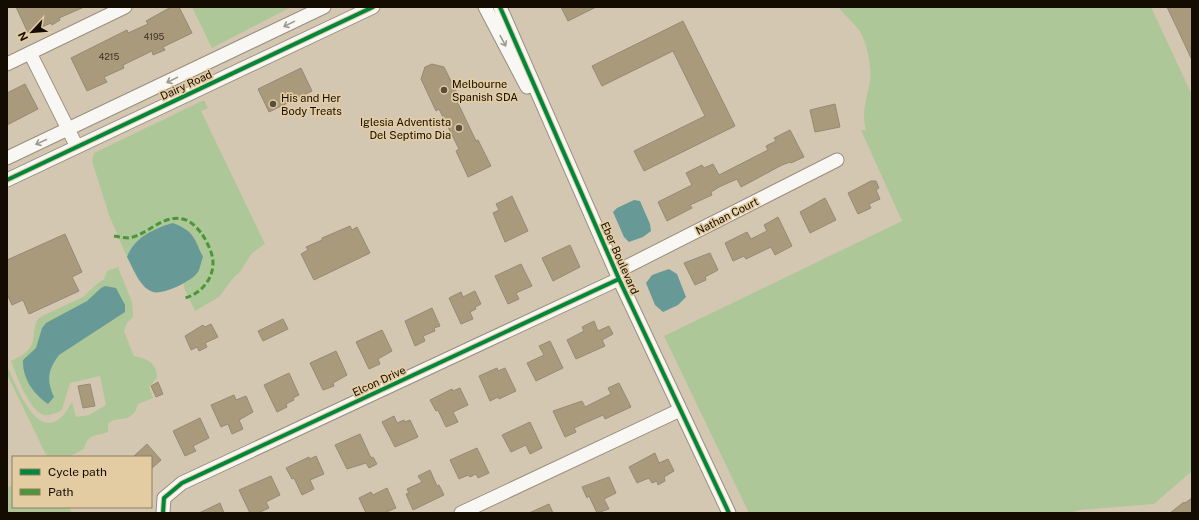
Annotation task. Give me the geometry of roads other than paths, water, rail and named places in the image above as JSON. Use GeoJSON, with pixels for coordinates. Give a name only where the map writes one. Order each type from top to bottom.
{"type":"FeatureCollection","features":[{"type":"Feature","properties":{"kind":"street"},"geometry":{"type":"LineString","coordinates":[[7,64],[125,7]]}},
{"type":"Feature","properties":{"kind":"street","name":"Dairy Road"},"geometry":{"type":"LineString","coordinates":[[7,158],[324,7]]}},
{"type":"Feature","properties":{"kind":"street","name":"Dairy Road"},"geometry":{"type":"LineString","coordinates":[[7,180],[373,7]]}},
{"type":"Feature","properties":{"kind":"street","name":"Eber Boulevard"},"geometry":{"type":"LineString","coordinates":[[485,7],[581,192]]}},
{"type":"Feature","properties":{"kind":"street","name":"Eber Boulevard"},"geometry":{"type":"LineString","coordinates":[[500,7],[617,275],[729,513]]}},
{"type":"Feature","properties":{"kind":"street"},"geometry":{"type":"LineString","coordinates":[[30,53],[77,146]]}},
{"type":"Feature","properties":{"kind":"street","name":"Nathan Court"},"geometry":{"type":"LineString","coordinates":[[617,275],[837,160]]}},
{"type":"Feature","properties":{"kind":"street","name":"Elcon Drive"},"geometry":{"type":"LineString","coordinates":[[163,513],[164,498],[182,483],[617,275]]}},
{"type":"Feature","properties":{"kind":"street"},"geometry":{"type":"LineString","coordinates":[[461,513],[680,410]]}},
{"type":"Feature","properties":{"kind":"water"},"geometry":{"type":"Polygon","coordinates":[[[634,200],[640,201],[650,224],[651,231],[643,237],[629,242],[624,237],[613,212],[617,208],[634,200]]]}},
{"type":"Feature","properties":{"kind":"water"},"geometry":{"type":"Polygon","coordinates":[[[173,223],[189,232],[195,240],[203,257],[198,272],[195,276],[170,289],[153,292],[148,290],[141,282],[134,272],[127,257],[134,244],[140,239],[152,231],[173,223]]]}},
{"type":"Feature","properties":{"kind":"water"},"geometry":{"type":"Polygon","coordinates":[[[669,269],[677,274],[686,297],[678,305],[663,312],[655,305],[646,283],[652,275],[669,269]]]}},
{"type":"Feature","properties":{"kind":"water"},"geometry":{"type":"Polygon","coordinates":[[[105,286],[116,288],[125,305],[125,312],[59,355],[50,370],[49,380],[54,397],[48,404],[38,396],[30,385],[23,367],[23,360],[36,348],[42,328],[46,323],[87,301],[105,286]]]}},
{"type":"Feature","properties":{"kind":"place","name":"Melbourne Spanish SDA"},"geometry":{"type":"Point","coordinates":[444,90]}},
{"type":"Feature","properties":{"kind":"place","name":"His and Her Body Treats"},"geometry":{"type":"Point","coordinates":[273,104]}},
{"type":"Feature","properties":{"kind":"place","name":"Iglesia Adventista Del Septimo Dia"},"geometry":{"type":"Point","coordinates":[459,128]}}]}
